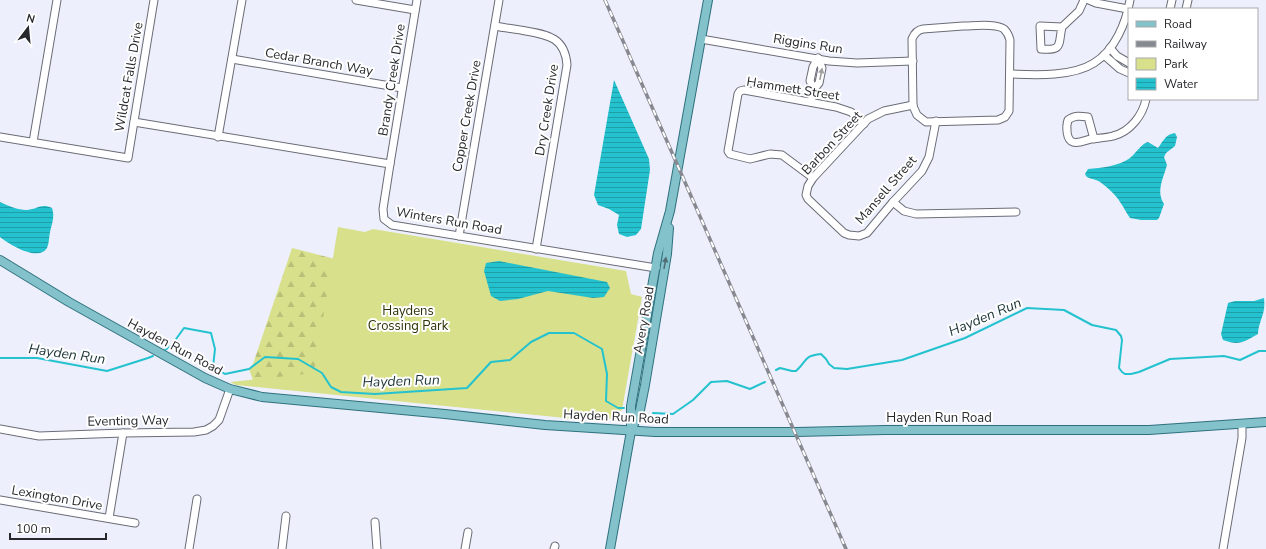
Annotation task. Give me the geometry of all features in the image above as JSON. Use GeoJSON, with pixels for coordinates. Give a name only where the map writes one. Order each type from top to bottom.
{"type":"FeatureCollection","features":[{"type":"Feature","properties":{"kind":"main road","name":"Avery Road"},"geometry":{"type":"LineString","coordinates":[[610,549],[631,431],[631,406],[658,253],[670,211],[708,0]]}},
{"type":"Feature","properties":{"kind":"main road","name":"Avery Road"},"geometry":{"type":"LineString","coordinates":[[631,431],[640,410],[645,385],[667,254],[670,211]]}},
{"type":"Feature","properties":{"kind":"main road","name":"Hayden Run Road"},"geometry":{"type":"LineString","coordinates":[[0,260],[69,302],[205,378],[230,389],[262,397],[431,412],[545,426],[631,431],[796,432],[899,430],[1149,430],[1266,422]]}},
{"type":"Feature","properties":{"kind":"street"},"geometry":{"type":"LineString","coordinates":[[0,137],[33,142],[57,0]]}},
{"type":"Feature","properties":{"kind":"street","name":"Wildcat Falls Drive"},"geometry":{"type":"LineString","coordinates":[[33,142],[128,158],[154,0]]}},
{"type":"Feature","properties":{"kind":"street"},"geometry":{"type":"LineString","coordinates":[[218,137],[242,0]]}},
{"type":"Feature","properties":{"kind":"street"},"geometry":{"type":"LineString","coordinates":[[356,0],[415,10]]}},
{"type":"Feature","properties":{"kind":"street","name":"Brandy Creek Drive"},"geometry":{"type":"LineString","coordinates":[[390,164],[417,0]]}},
{"type":"Feature","properties":{"kind":"street","name":"Copper Creek Drive"},"geometry":{"type":"LineString","coordinates":[[459,236],[499,0]]}},
{"type":"Feature","properties":{"kind":"street"},"geometry":{"type":"LineString","coordinates":[[1062,27],[1079,10],[1084,0]]}},
{"type":"Feature","properties":{"kind":"street"},"geometry":{"type":"LineString","coordinates":[[1010,74],[1034,75],[1066,72],[1080,69],[1094,63],[1104,55],[1122,28],[1128,9],[1096,4],[1089,0]]}},
{"type":"Feature","properties":{"kind":"street","name":"Dry Creek Drive"},"geometry":{"type":"LineString","coordinates":[[495,26],[546,35],[559,42],[566,56],[567,65],[536,249]]}},
{"type":"Feature","properties":{"kind":"street"},"geometry":{"type":"LineString","coordinates":[[963,26],[998,26],[1004,29],[1010,40],[1009,111],[1005,117],[998,120],[926,122],[920,119],[915,112],[913,105],[913,61],[912,39],[920,30],[963,26]]}},
{"type":"Feature","properties":{"kind":"street","name":"Riggins Run"},"geometry":{"type":"LineString","coordinates":[[701,39],[829,61],[857,63],[913,61]]}},
{"type":"Feature","properties":{"kind":"street"},"geometry":{"type":"LineString","coordinates":[[1110,48],[1117,56],[1128,62]]}},
{"type":"Feature","properties":{"kind":"street"},"geometry":{"type":"LineString","coordinates":[[1104,55],[1120,69],[1128,73]]}},
{"type":"Feature","properties":{"kind":"street"},"geometry":{"type":"LineString","coordinates":[[811,102],[814,89],[819,83],[822,68],[818,58]]}},
{"type":"Feature","properties":{"kind":"street","name":"Cedar Branch Way"},"geometry":{"type":"LineString","coordinates":[[232,59],[402,88]]}},
{"type":"Feature","properties":{"kind":"street","name":"Hammett Street"},"geometry":{"type":"LineString","coordinates":[[813,178],[782,155],[770,154],[750,159],[730,154],[728,151],[738,94],[740,91],[744,90],[844,109],[851,112],[864,124]]}},
{"type":"Feature","properties":{"kind":"street"},"geometry":{"type":"LineString","coordinates":[[1094,139],[1088,117],[1078,116],[1068,120],[1067,131],[1071,142],[1074,143],[1113,136],[1122,132],[1133,124],[1140,116],[1146,100]]}},
{"type":"Feature","properties":{"kind":"street","name":"Barbon Street"},"geometry":{"type":"LineString","coordinates":[[828,218],[808,199],[806,195],[808,186],[813,178],[868,119],[884,111],[913,105]]}},
{"type":"Feature","properties":{"kind":"street"},"geometry":{"type":"LineString","coordinates":[[134,122],[218,137],[390,164]]}},
{"type":"Feature","properties":{"kind":"street","name":"Mansell Street"},"geometry":{"type":"LineString","coordinates":[[828,218],[844,233],[849,235],[859,236],[866,233],[922,172],[929,157],[936,122]]}},
{"type":"Feature","properties":{"kind":"street","name":"Winters Run Road"},"geometry":{"type":"LineString","coordinates":[[390,164],[383,209],[384,219],[392,225],[656,268]]}},
{"type":"Feature","properties":{"kind":"street"},"geometry":{"type":"LineString","coordinates":[[893,202],[904,211],[916,214],[1016,212]]}},
{"type":"Feature","properties":{"kind":"street","name":"Eventing Way"},"geometry":{"type":"LineString","coordinates":[[0,429],[39,436],[178,433],[206,430],[219,420],[230,389]]}},
{"type":"Feature","properties":{"kind":"street"},"geometry":{"type":"LineString","coordinates":[[1223,549],[1242,438],[1242,424]]}},
{"type":"Feature","properties":{"kind":"street"},"geometry":{"type":"LineString","coordinates":[[109,518],[123,433]]}},
{"type":"Feature","properties":{"kind":"street"},"geometry":{"type":"LineString","coordinates":[[189,549],[197,499]]}},
{"type":"Feature","properties":{"kind":"street","name":"Lexington Drive"},"geometry":{"type":"LineString","coordinates":[[0,500],[135,523]]}},
{"type":"Feature","properties":{"kind":"street"},"geometry":{"type":"LineString","coordinates":[[282,549],[286,516]]}},
{"type":"Feature","properties":{"kind":"street"},"geometry":{"type":"LineString","coordinates":[[375,522],[377,549]]}},
{"type":"Feature","properties":{"kind":"street"},"geometry":{"type":"LineString","coordinates":[[465,549],[468,532]]}},
{"type":"Feature","properties":{"kind":"green space","name":"Haydens Crossing Park"},"geometry":{"type":"Polygon","coordinates":[[[338,227],[365,232],[373,229],[626,271],[631,294],[642,297],[622,410],[605,422],[236,385],[230,382],[314,373],[338,227]]]}},
{"type":"Feature","properties":{"kind":"green space"},"geometry":{"type":"Polygon","coordinates":[[[292,248],[629,327],[254,383],[249,369],[253,364],[292,248]]]}},
{"type":"Feature","properties":{"kind":"water"},"geometry":{"type":"Polygon","coordinates":[[[614,80],[649,159],[650,170],[641,229],[636,235],[627,237],[619,234],[617,225],[619,215],[598,205],[594,195],[614,80]]]}},
{"type":"Feature","properties":{"kind":"water"},"geometry":{"type":"Polygon","coordinates":[[[1175,133],[1177,137],[1175,146],[1166,153],[1164,157],[1167,165],[1160,190],[1164,204],[1157,220],[1130,218],[1119,200],[1111,191],[1100,182],[1087,177],[1085,174],[1088,169],[1110,166],[1126,161],[1141,146],[1148,142],[1158,148],[1167,136],[1175,133]]]}},
{"type":"Feature","properties":{"kind":"water"},"geometry":{"type":"Polygon","coordinates":[[[0,202],[13,208],[23,210],[42,206],[52,208],[53,220],[48,245],[43,252],[31,253],[24,251],[0,237],[0,202]]]}},
{"type":"Feature","properties":{"kind":"water"},"geometry":{"type":"Polygon","coordinates":[[[499,261],[607,282],[610,288],[604,297],[593,298],[548,291],[518,299],[500,301],[491,296],[484,271],[486,263],[499,261]]]}},
{"type":"Feature","properties":{"kind":"water"},"geometry":{"type":"Polygon","coordinates":[[[1264,298],[1264,309],[1258,334],[1238,343],[1223,340],[1221,334],[1228,303],[1235,301],[1254,301],[1264,298]]]}},
{"type":"Feature","properties":{"kind":"waterway","name":"Hayden Run"},"geometry":{"type":"LineString","coordinates":[[776,370],[780,368],[796,371],[808,357],[821,354],[834,368],[847,369],[902,360],[965,338],[1027,308],[1064,310],[1092,325],[1116,330],[1121,336],[1122,340],[1119,368],[1125,374],[1139,372],[1170,359],[1224,356],[1240,360],[1259,351],[1266,351]]}},
{"type":"Feature","properties":{"kind":"waterway","name":"Hayden Run"},"geometry":{"type":"LineString","coordinates":[[165,350],[171,346],[184,328],[211,333],[215,349],[213,367],[225,374],[249,369],[265,357],[298,359],[322,373],[331,387],[341,392],[375,394],[467,388],[491,362],[510,360],[531,342],[549,333],[574,333],[602,349],[607,374],[606,401],[618,408],[624,408]]}},
{"type":"Feature","properties":{"kind":"waterway","name":"Hayden Run"},"geometry":{"type":"LineString","coordinates":[[0,358],[37,358],[107,371],[153,356]]}},
{"type":"Feature","properties":{"kind":"waterway","name":"Hayden Run"},"geometry":{"type":"LineString","coordinates":[[653,413],[673,414],[693,400],[711,382],[727,381],[750,389],[765,382]]}},
{"type":"Feature","properties":{"kind":"railway"},"geometry":{"type":"LineString","coordinates":[[605,0],[846,549]]}}]}
